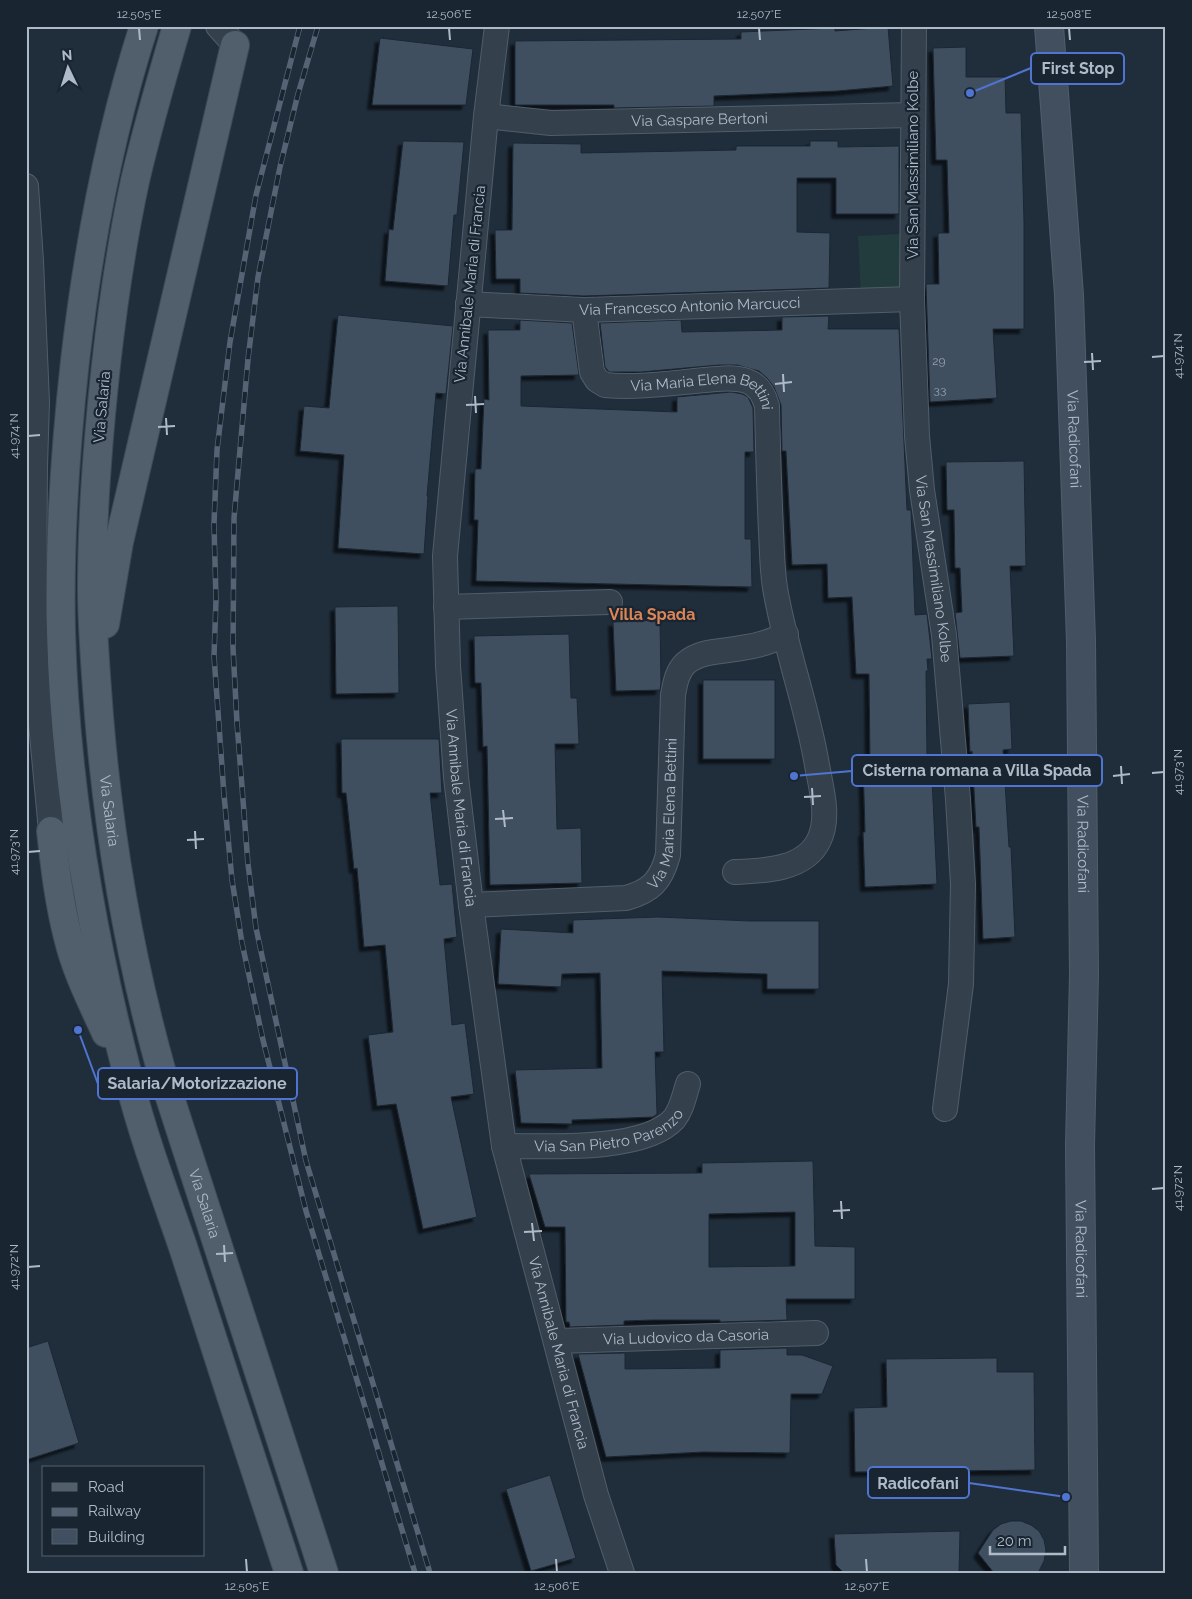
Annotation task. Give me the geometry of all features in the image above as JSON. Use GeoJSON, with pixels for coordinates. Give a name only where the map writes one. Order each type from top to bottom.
{"type":"FeatureCollection","features":[{"type":"Feature","properties":{"kind":"main road","name":"Via Salaria"},"geometry":{"type":"LineString","coordinates":[[144,26],[128,78],[110,151],[82,302],[66,459],[61,561],[61,635],[73,788],[97,944],[129,1082],[289,1573]]}},
{"type":"Feature","properties":{"kind":"main road","name":"Via Salaria"},"geometry":{"type":"LineString","coordinates":[[177,26],[160,81],[135,182],[113,307],[101,415],[92,588],[96,680],[106,787],[124,913],[154,1046],[169,1098],[324,1573]]}},
{"type":"Feature","properties":{"kind":"main road"},"geometry":{"type":"LineString","coordinates":[[96,680],[119,542],[231,33]]}},
{"type":"Feature","properties":{"kind":"main road"},"geometry":{"type":"LineString","coordinates":[[51,831],[57,885],[68,939],[88,995],[129,1082]]}},
{"type":"Feature","properties":{"kind":"street","name":"Via Annibale Maria di Francia"},"geometry":{"type":"LineString","coordinates":[[497,26],[486,116],[445,556],[448,666],[456,777],[471,905],[504,1146],[596,1495],[622,1573]]}},
{"type":"Feature","properties":{"kind":"street","name":"Via San Massimiliano Kolbe"},"geometry":{"type":"LineString","coordinates":[[914,26],[912,299],[919,462],[944,635],[958,798],[963,884],[961,984],[945,1110]]}},
{"type":"Feature","properties":{"kind":"street","name":"Via Radicofani"},"geometry":{"type":"LineString","coordinates":[[1049,26],[1068,296],[1081,641],[1084,975],[1080,1155],[1084,1573]]}},
{"type":"Feature","properties":{"kind":"street","name":"Via Gaspare Bertoni"},"geometry":{"type":"LineString","coordinates":[[486,116],[551,124],[913,115]]}},
{"type":"Feature","properties":{"kind":"street"},"geometry":{"type":"LineString","coordinates":[[26,186],[37,402],[30,466],[35,619],[38,692],[51,831]]}},
{"type":"Feature","properties":{"kind":"street","name":"Via Francesco Antonio Marcucci"},"geometry":{"type":"LineString","coordinates":[[468,304],[584,310],[912,299]]}},
{"type":"Feature","properties":{"kind":"street","name":"Via Maria Elena Bettini"},"geometry":{"type":"LineString","coordinates":[[584,310],[592,372],[597,380],[605,385],[734,378],[757,386],[764,395],[767,406],[769,496],[774,580],[814,745],[824,805],[822,834],[810,852],[783,866],[761,871],[735,872]]}},
{"type":"Feature","properties":{"kind":"street"},"geometry":{"type":"LineString","coordinates":[[446,607],[610,602]]}},
{"type":"Feature","properties":{"kind":"street","name":"Via Maria Elena Bettini"},"geometry":{"type":"LineString","coordinates":[[471,905],[626,898],[653,885],[661,877],[668,855],[674,695],[679,672],[685,664],[695,657],[718,651],[758,645],[786,634]]}},
{"type":"Feature","properties":{"kind":"street","name":"Via San Pietro Parenzo"},"geometry":{"type":"LineString","coordinates":[[504,1146],[591,1144],[644,1137],[660,1130],[680,1111],[688,1084]]}},
{"type":"Feature","properties":{"kind":"street","name":"Via Ludovico da Casoria"},"geometry":{"type":"LineString","coordinates":[[556,1341],[816,1333]]}},
{"type":"Feature","properties":{"kind":"green space"},"geometry":{"type":"Polygon","coordinates":[[[901,234],[903,292],[861,294],[858,236],[901,234]]]}},
{"type":"Feature","properties":{"kind":"building"},"geometry":{"type":"Polygon","coordinates":[[[888,27],[893,86],[837,91],[714,96],[714,106],[614,108],[614,105],[515,105],[515,41],[741,39],[741,32],[835,28],[835,31],[888,27]]]}},
{"type":"Feature","properties":{"kind":"building"},"geometry":{"type":"Polygon","coordinates":[[[380,38],[473,49],[466,105],[372,105],[380,38]]]}},
{"type":"Feature","properties":{"kind":"building"},"geometry":{"type":"Polygon","coordinates":[[[966,47],[966,77],[1005,77],[1006,113],[1021,113],[1024,329],[993,329],[997,398],[930,402],[926,284],[939,284],[938,233],[949,233],[947,160],[936,160],[933,48],[966,47]]]}},
{"type":"Feature","properties":{"kind":"building"},"geometry":{"type":"Polygon","coordinates":[[[403,141],[464,142],[457,215],[454,215],[448,286],[385,281],[389,229],[393,230],[403,141]]]}},
{"type":"Feature","properties":{"kind":"building"},"geometry":{"type":"Polygon","coordinates":[[[810,141],[838,141],[838,147],[899,146],[899,214],[836,214],[836,178],[797,178],[797,232],[830,233],[829,288],[584,296],[520,293],[520,279],[496,279],[495,230],[512,230],[513,143],[581,144],[581,153],[736,150],[736,146],[810,146],[810,141]]]}},
{"type":"Feature","properties":{"kind":"building"},"geometry":{"type":"Polygon","coordinates":[[[338,315],[453,326],[446,394],[436,393],[424,554],[338,548],[344,455],[300,451],[304,406],[329,408],[338,315]]]}},
{"type":"Feature","properties":{"kind":"building"},"geometry":{"type":"Polygon","coordinates":[[[829,316],[828,329],[899,329],[907,510],[911,510],[915,615],[927,614],[932,659],[927,659],[928,671],[926,671],[927,758],[931,758],[937,884],[865,887],[863,760],[870,760],[869,674],[856,674],[852,597],[828,598],[827,564],[792,565],[786,451],[782,451],[781,405],[774,387],[759,371],[737,365],[641,372],[609,372],[605,367],[600,323],[681,320],[682,332],[782,330],[782,317],[829,316]]]}},
{"type":"Feature","properties":{"kind":"building"},"geometry":{"type":"Polygon","coordinates":[[[520,320],[572,323],[579,375],[521,376],[521,406],[677,412],[677,397],[731,392],[748,397],[753,408],[754,452],[745,452],[745,539],[751,539],[752,587],[476,581],[478,520],[474,520],[475,469],[481,469],[484,399],[489,400],[488,330],[520,330],[520,320]]]}},
{"type":"Feature","properties":{"kind":"building"},"geometry":{"type":"Polygon","coordinates":[[[1024,461],[1026,566],[1010,566],[1014,656],[960,658],[955,613],[962,612],[960,568],[955,568],[954,510],[947,510],[946,462],[1024,461]]]}},
{"type":"Feature","properties":{"kind":"building"},"geometry":{"type":"Polygon","coordinates":[[[398,606],[399,693],[336,694],[335,607],[398,606]]]}},
{"type":"Feature","properties":{"kind":"building"},"geometry":{"type":"Polygon","coordinates":[[[660,620],[660,690],[616,691],[613,622],[660,620]]]}},
{"type":"Feature","properties":{"kind":"building"},"geometry":{"type":"Polygon","coordinates":[[[569,634],[571,698],[577,698],[579,744],[555,744],[557,829],[581,828],[582,883],[490,885],[487,746],[483,747],[481,683],[475,683],[474,636],[569,634]]]}},
{"type":"Feature","properties":{"kind":"building"},"geometry":{"type":"Polygon","coordinates":[[[703,680],[775,680],[775,759],[703,759],[703,680]]]}},
{"type":"Feature","properties":{"kind":"building"},"geometry":{"type":"Polygon","coordinates":[[[1010,702],[1012,749],[1003,750],[1009,847],[1011,847],[1015,937],[983,939],[979,827],[976,827],[968,704],[1010,702]]]}},
{"type":"Feature","properties":{"kind":"building"},"geometry":{"type":"Polygon","coordinates":[[[341,739],[439,739],[442,793],[430,793],[440,885],[452,884],[457,937],[444,939],[452,1025],[465,1023],[474,1094],[451,1097],[477,1217],[423,1229],[396,1104],[377,1106],[368,1035],[393,1032],[385,945],[364,947],[357,868],[354,869],[346,793],[342,793],[341,739]]]}},
{"type":"Feature","properties":{"kind":"building"},"geometry":{"type":"Polygon","coordinates":[[[658,917],[750,921],[819,921],[819,989],[767,989],[767,974],[662,971],[664,1052],[655,1052],[657,1114],[653,1117],[572,1120],[572,1124],[521,1123],[515,1070],[602,1068],[600,973],[562,974],[561,987],[498,984],[501,929],[573,933],[573,920],[658,917]]]}},
{"type":"Feature","properties":{"kind":"building"},"geometry":{"type":"Polygon","coordinates":[[[813,1161],[815,1246],[855,1247],[855,1299],[786,1299],[787,1320],[720,1322],[720,1320],[652,1320],[624,1321],[624,1325],[570,1327],[569,1322],[566,1322],[565,1227],[545,1227],[529,1174],[702,1173],[702,1163],[813,1161]],[[795,1212],[709,1214],[709,1267],[795,1266],[795,1212]]]}},
{"type":"Feature","properties":{"kind":"building"},"geometry":{"type":"Polygon","coordinates":[[[48,1341],[79,1443],[26,1460],[26,1348],[48,1341]]]}},
{"type":"Feature","properties":{"kind":"building"},"geometry":{"type":"Polygon","coordinates":[[[787,1348],[787,1355],[802,1355],[833,1366],[822,1394],[791,1394],[790,1453],[703,1452],[606,1457],[578,1354],[625,1353],[625,1369],[720,1368],[720,1350],[787,1348]]]}},
{"type":"Feature","properties":{"kind":"building"},"geometry":{"type":"Polygon","coordinates":[[[997,1358],[997,1372],[1034,1372],[1035,1470],[855,1472],[854,1408],[887,1407],[886,1359],[997,1358]]]}},
{"type":"Feature","properties":{"kind":"building"},"geometry":{"type":"Polygon","coordinates":[[[550,1475],[576,1558],[531,1571],[506,1489],[550,1475]]]}},
{"type":"Feature","properties":{"kind":"building"},"geometry":{"type":"Polygon","coordinates":[[[1021,1521],[1031,1525],[1039,1531],[1044,1540],[1046,1550],[1044,1561],[1038,1573],[994,1573],[978,1553],[993,1530],[1001,1524],[1021,1521]]]}},
{"type":"Feature","properties":{"kind":"building"},"geometry":{"type":"Polygon","coordinates":[[[960,1531],[959,1573],[844,1573],[836,1565],[834,1534],[960,1531]]]}},
{"type":"Feature","properties":{"kind":"railway"},"geometry":{"type":"LineString","coordinates":[[300,26],[256,195],[230,342],[217,450],[214,524],[216,600],[214,656],[224,795],[232,880],[242,943],[263,1040],[306,1211],[415,1573]]}},
{"type":"Feature","properties":{"kind":"railway"},"geometry":{"type":"LineString","coordinates":[[318,26],[298,94],[280,167],[258,277],[248,359],[234,518],[233,648],[237,723],[248,864],[256,928],[306,1161],[430,1573]]}},
{"type":"Feature","properties":{"kind":"place","name":"First Stop"},"geometry":{"type":"Point","coordinates":[970,93]}},
{"type":"Feature","properties":{"kind":"place","name":"Cisterna romana a Villa Spada"},"geometry":{"type":"Point","coordinates":[794,776]}},
{"type":"Feature","properties":{"kind":"place","name":"Salaria/Motorizzazione"},"geometry":{"type":"Point","coordinates":[78,1030]}},
{"type":"Feature","properties":{"kind":"place","name":"Radicofani"},"geometry":{"type":"Point","coordinates":[1066,1497]}},
{"type":"Feature","properties":{"kind":"district","name":"Villa Spada"},"geometry":{"type":"Point","coordinates":[652,614]}}]}
